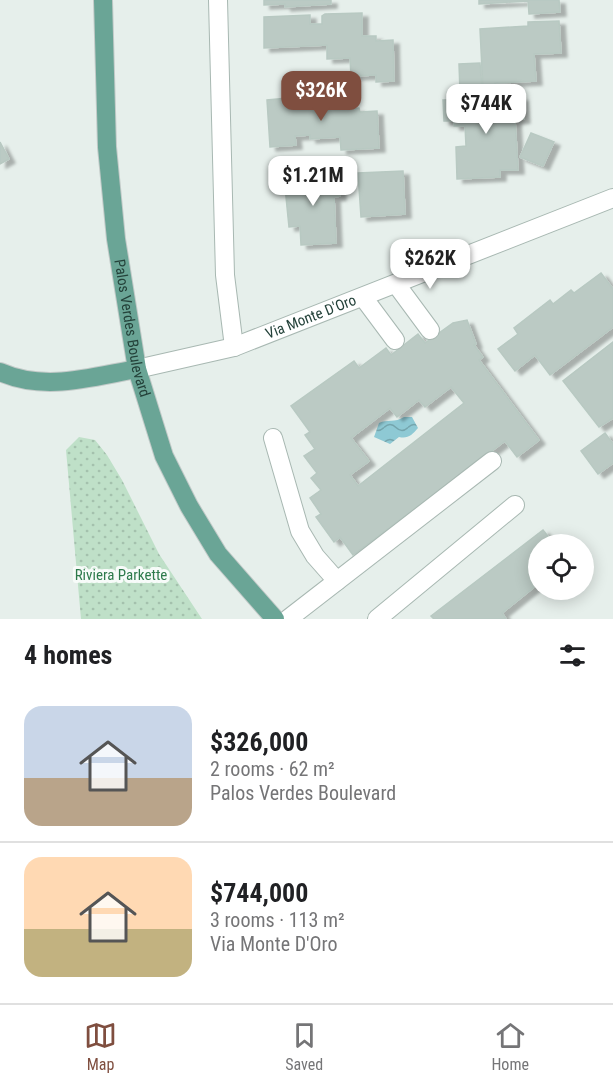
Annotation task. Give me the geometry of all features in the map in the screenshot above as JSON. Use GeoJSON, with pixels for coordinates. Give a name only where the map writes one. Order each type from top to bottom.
{"type":"FeatureCollection","features":[{"type":"Feature","properties":{"kind":"main road","name":"Palos Verdes Boulevard"},"geometry":{"type":"LineString","coordinates":[[103,0],[107,147],[116,239],[137,369],[165,456],[189,507],[218,554],[275,619]]}},
{"type":"Feature","properties":{"kind":"main road"},"geometry":{"type":"LineString","coordinates":[[0,372],[18,380],[60,383],[137,369]]}},
{"type":"Feature","properties":{"kind":"street"},"geometry":{"type":"LineString","coordinates":[[218,0],[225,275],[234,347]]}},
{"type":"Feature","properties":{"kind":"street","name":"Via Monte D'Oro"},"geometry":{"type":"LineString","coordinates":[[137,369],[234,347],[613,198]]}},
{"type":"Feature","properties":{"kind":"street"},"geometry":{"type":"LineString","coordinates":[[396,284],[430,330]]}},
{"type":"Feature","properties":{"kind":"street"},"geometry":{"type":"LineString","coordinates":[[363,297],[395,340]]}},
{"type":"Feature","properties":{"kind":"street"},"geometry":{"type":"LineString","coordinates":[[273,438],[300,531],[315,556],[337,581]]}},
{"type":"Feature","properties":{"kind":"street"},"geometry":{"type":"LineString","coordinates":[[288,619],[492,461]]}},
{"type":"Feature","properties":{"kind":"street"},"geometry":{"type":"LineString","coordinates":[[377,619],[515,505]]}},
{"type":"Feature","properties":{"kind":"green space","name":"Riviera Parkette"},"geometry":{"type":"Polygon","coordinates":[[[79,437],[95,440],[107,455],[159,554],[202,619],[81,619],[66,450],[79,437]]]}},
{"type":"Feature","properties":{"kind":"water"},"geometry":{"type":"Polygon","coordinates":[[[412,417],[418,428],[410,436],[399,437],[390,444],[374,437],[379,423],[412,417]]]}},
{"type":"Feature","properties":{"kind":"building"},"geometry":{"type":"Polygon","coordinates":[[[264,0],[331,0],[331,4],[285,7],[285,4],[264,5],[264,0]]]}},
{"type":"Feature","properties":{"kind":"building"},"geometry":{"type":"Polygon","coordinates":[[[479,0],[559,0],[560,12],[529,14],[528,1],[479,4],[479,0]]]}},
{"type":"Feature","properties":{"kind":"building"},"geometry":{"type":"Polygon","coordinates":[[[362,13],[362,36],[376,36],[376,41],[393,40],[394,81],[376,82],[376,75],[351,76],[350,58],[327,59],[327,45],[264,48],[264,17],[310,15],[310,24],[322,24],[322,16],[325,14],[362,13]]]}},
{"type":"Feature","properties":{"kind":"building"},"geometry":{"type":"Polygon","coordinates":[[[559,21],[561,53],[534,54],[536,81],[495,83],[495,89],[483,90],[480,29],[528,26],[528,22],[559,21]]]}},
{"type":"Feature","properties":{"kind":"building"},"geometry":{"type":"Polygon","coordinates":[[[480,63],[482,91],[460,92],[459,64],[480,63]]]}},
{"type":"Feature","properties":{"kind":"building"},"geometry":{"type":"Polygon","coordinates":[[[334,92],[335,110],[359,108],[360,112],[377,111],[379,148],[341,150],[340,137],[310,139],[310,135],[295,136],[296,145],[270,147],[267,100],[288,98],[288,95],[334,92]]]}},
{"type":"Feature","properties":{"kind":"building"},"geometry":{"type":"Polygon","coordinates":[[[522,97],[524,119],[515,120],[518,170],[500,170],[500,177],[457,179],[456,147],[466,146],[465,126],[454,126],[454,121],[444,121],[443,100],[522,97]]]}},
{"type":"Feature","properties":{"kind":"building"},"geometry":{"type":"Polygon","coordinates":[[[531,133],[554,142],[543,166],[520,157],[531,133]]]}},
{"type":"Feature","properties":{"kind":"building"},"geometry":{"type":"Polygon","coordinates":[[[0,142],[9,159],[0,164],[0,142]]]}},
{"type":"Feature","properties":{"kind":"building"},"geometry":{"type":"Polygon","coordinates":[[[403,171],[405,214],[361,217],[358,173],[403,171]]]}},
{"type":"Feature","properties":{"kind":"building"},"geometry":{"type":"Polygon","coordinates":[[[339,173],[340,196],[334,197],[336,243],[301,245],[300,226],[289,227],[284,177],[339,173]]]}},
{"type":"Feature","properties":{"kind":"building"},"geometry":{"type":"Polygon","coordinates":[[[601,273],[613,289],[613,327],[550,375],[535,355],[515,371],[498,349],[518,334],[514,328],[550,300],[553,304],[571,290],[574,293],[601,273]]]}},
{"type":"Feature","properties":{"kind":"building"},"geometry":{"type":"Polygon","coordinates":[[[467,320],[476,344],[474,345],[483,357],[479,360],[539,440],[517,457],[505,441],[353,555],[340,537],[334,542],[316,517],[321,514],[310,498],[321,490],[311,478],[317,473],[304,456],[315,449],[305,435],[310,432],[291,406],[354,361],[359,368],[386,348],[391,355],[418,334],[425,343],[453,323],[467,320]],[[451,387],[425,407],[419,400],[397,417],[390,408],[351,438],[369,461],[350,475],[358,486],[464,403],[451,387]]]}},
{"type":"Feature","properties":{"kind":"building"},"geometry":{"type":"Polygon","coordinates":[[[613,342],[613,418],[599,427],[563,381],[613,342]]]}},
{"type":"Feature","properties":{"kind":"building"},"geometry":{"type":"Polygon","coordinates":[[[605,433],[613,444],[613,463],[598,474],[581,451],[605,433]]]}},
{"type":"Feature","properties":{"kind":"building"},"geometry":{"type":"Polygon","coordinates":[[[528,542],[528,592],[502,613],[506,619],[434,619],[431,616],[528,542]]]}}]}
